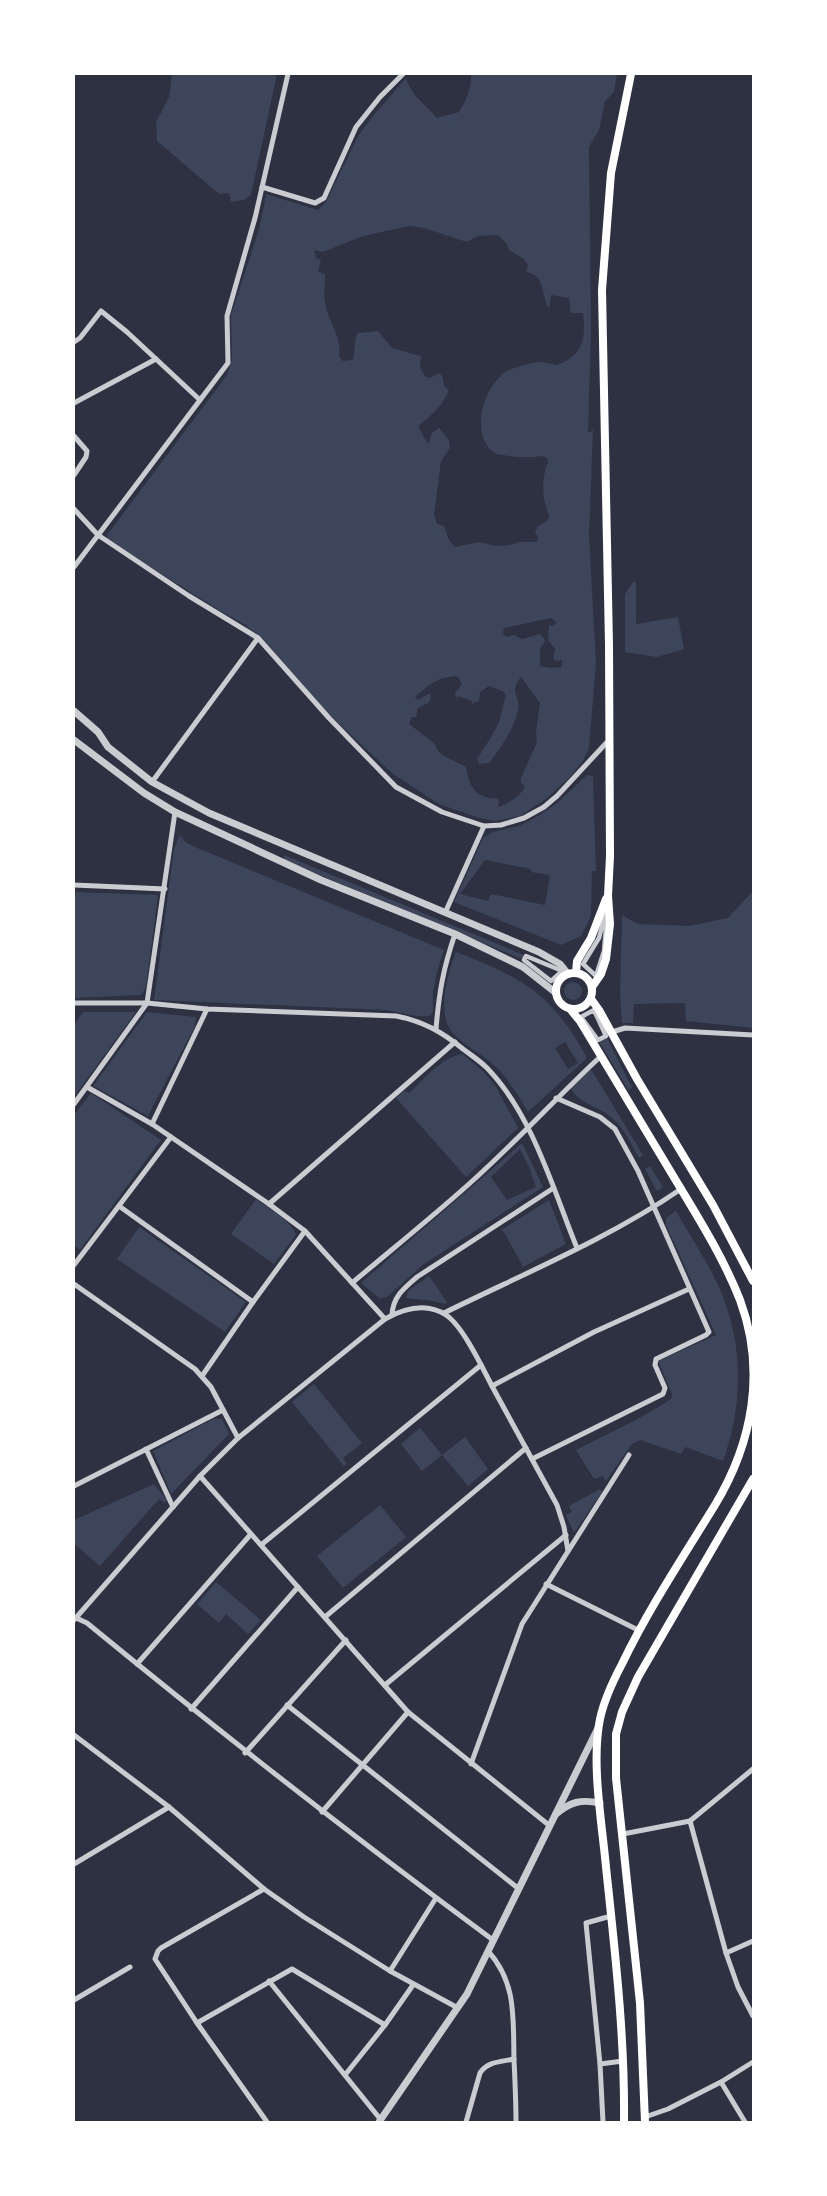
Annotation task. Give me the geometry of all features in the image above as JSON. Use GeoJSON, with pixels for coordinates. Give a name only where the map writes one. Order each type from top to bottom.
{"type":"FeatureCollection","features":[{"type":"Feature","properties":{"kind":"main road"},"geometry":{"type":"LineString","coordinates":[[630,74],[610,173],[602,290],[609,740],[610,856],[608,896],[610,924],[608,951],[600,974],[592,987],[591,999],[713,1205],[753,1281]]}},
{"type":"Feature","properties":{"kind":"main road"},"geometry":{"type":"LineString","coordinates":[[608,896],[598,923],[578,961],[559,980],[556,993],[561,1005],[571,1010],[601,1056],[722,1262],[740,1301],[750,1341],[753,1409],[749,1439],[717,1500],[638,1630],[610,1688],[599,1726],[600,1803],[623,2061],[624,2122]]}},
{"type":"Feature","properties":{"kind":"main road"},"geometry":{"type":"LineString","coordinates":[[568,973],[587,979],[592,987]]}},
{"type":"Feature","properties":{"kind":"main road"},"geometry":{"type":"LineString","coordinates":[[571,1010],[582,1008],[591,999]]}},
{"type":"Feature","properties":{"kind":"main road"},"geometry":{"type":"LineString","coordinates":[[645,2120],[640,2003],[615,1755],[616,1734],[622,1712],[644,1666],[753,1478]]}},
{"type":"Feature","properties":{"kind":"street"},"geometry":{"type":"LineString","coordinates":[[74,567],[228,363],[227,316],[262,187],[288,74]]}},
{"type":"Feature","properties":{"kind":"street"},"geometry":{"type":"LineString","coordinates":[[262,187],[315,202],[324,198],[356,127],[380,97],[403,74]]}},
{"type":"Feature","properties":{"kind":"street"},"geometry":{"type":"LineString","coordinates":[[74,342],[80,338],[101,310],[200,400]]}},
{"type":"Feature","properties":{"kind":"street"},"geometry":{"type":"LineString","coordinates":[[74,403],[156,359]]}},
{"type":"Feature","properties":{"kind":"street"},"geometry":{"type":"LineString","coordinates":[[74,436],[87,451],[86,457],[74,475]]}},
{"type":"Feature","properties":{"kind":"street"},"geometry":{"type":"LineString","coordinates":[[74,509],[98,535],[189,596],[258,638],[329,718],[396,787],[442,812],[484,826],[524,818],[544,807],[569,786],[609,740]]}},
{"type":"Feature","properties":{"kind":"street"},"geometry":{"type":"LineString","coordinates":[[152,782],[258,638]]}},
{"type":"Feature","properties":{"kind":"street"},"geometry":{"type":"LineString","coordinates":[[74,711],[98,732],[108,747],[152,782],[226,821],[539,952],[560,964],[568,973]]}},
{"type":"Feature","properties":{"kind":"street"},"geometry":{"type":"LineString","coordinates":[[74,740],[144,793],[176,812],[320,880],[455,934],[523,967],[556,993]]}},
{"type":"Feature","properties":{"kind":"street"},"geometry":{"type":"LineString","coordinates":[[74,1104],[147,1003],[176,812]]}},
{"type":"Feature","properties":{"kind":"street"},"geometry":{"type":"LineString","coordinates":[[445,913],[484,826]]}},
{"type":"Feature","properties":{"kind":"street"},"geometry":{"type":"LineString","coordinates":[[74,885],[165,889]]}},
{"type":"Feature","properties":{"kind":"street"},"geometry":{"type":"LineString","coordinates":[[605,915],[607,915],[604,952],[596,976],[583,964],[596,945],[605,915]]}},
{"type":"Feature","properties":{"kind":"street"},"geometry":{"type":"LineString","coordinates":[[436,1029],[444,967],[455,934]]}},
{"type":"Feature","properties":{"kind":"street"},"geometry":{"type":"LineString","coordinates":[[526,956],[568,973],[552,981],[524,960],[526,956]]}},
{"type":"Feature","properties":{"kind":"street"},"geometry":{"type":"LineString","coordinates":[[74,1003],[147,1003],[208,1009],[396,1016],[414,1020],[436,1029],[486,1066],[499,1081],[529,1128],[577,1248]]}},
{"type":"Feature","properties":{"kind":"street"},"geometry":{"type":"LineString","coordinates":[[152,1124],[208,1009]]}},
{"type":"Feature","properties":{"kind":"street"},"geometry":{"type":"LineString","coordinates":[[594,1010],[606,1036],[598,1040],[581,1017],[594,1010]]}},
{"type":"Feature","properties":{"kind":"street"},"geometry":{"type":"LineString","coordinates":[[612,1032],[625,1028],[753,1035]]}},
{"type":"Feature","properties":{"kind":"street"},"geometry":{"type":"LineString","coordinates":[[269,1204],[454,1042]]}},
{"type":"Feature","properties":{"kind":"street"},"geometry":{"type":"LineString","coordinates":[[352,1283],[468,1185],[529,1128],[556,1098],[601,1056]]}},
{"type":"Feature","properties":{"kind":"street"},"geometry":{"type":"LineString","coordinates":[[87,1087],[172,1137],[305,1231],[384,1319]]}},
{"type":"Feature","properties":{"kind":"street"},"geometry":{"type":"LineString","coordinates":[[532,1459],[665,1392],[655,1365],[656,1360],[708,1333],[638,1171],[615,1128],[600,1117],[556,1098]]}},
{"type":"Feature","properties":{"kind":"street"},"geometry":{"type":"LineString","coordinates":[[74,1265],[172,1137]]}},
{"type":"Feature","properties":{"kind":"street"},"geometry":{"type":"LineString","coordinates":[[392,1315],[392,1306],[397,1296],[417,1277],[552,1188]]}},
{"type":"Feature","properties":{"kind":"street"},"geometry":{"type":"LineString","coordinates":[[444,1314],[653,1208],[680,1189]]}},
{"type":"Feature","properties":{"kind":"street"},"geometry":{"type":"LineString","coordinates":[[119,1206],[253,1302]]}},
{"type":"Feature","properties":{"kind":"street"},"geometry":{"type":"LineString","coordinates":[[202,1376],[305,1231]]}},
{"type":"Feature","properties":{"kind":"street"},"geometry":{"type":"LineString","coordinates":[[74,1284],[189,1364],[202,1376],[238,1438]]}},
{"type":"Feature","properties":{"kind":"street"},"geometry":{"type":"LineString","coordinates":[[492,1386],[594,1332],[689,1289]]}},
{"type":"Feature","properties":{"kind":"street"},"geometry":{"type":"LineString","coordinates":[[493,1940],[245,1753],[87,1623],[74,1618],[200,1476],[238,1438],[384,1319],[408,1308],[425,1308],[444,1314],[456,1325],[481,1365],[557,1505],[566,1536],[568,1551]]}},
{"type":"Feature","properties":{"kind":"street"},"geometry":{"type":"LineString","coordinates":[[261,1544],[481,1365]]}},
{"type":"Feature","properties":{"kind":"street"},"geometry":{"type":"LineString","coordinates":[[74,1486],[223,1410]]}},
{"type":"Feature","properties":{"kind":"street"},"geometry":{"type":"LineString","coordinates":[[325,1617],[526,1448]]}},
{"type":"Feature","properties":{"kind":"street"},"geometry":{"type":"LineString","coordinates":[[146,1449],[173,1507]]}},
{"type":"Feature","properties":{"kind":"street"},"geometry":{"type":"LineString","coordinates":[[471,1764],[522,1624],[629,1455]]}},
{"type":"Feature","properties":{"kind":"street"},"geometry":{"type":"LineString","coordinates":[[200,1476],[408,1712],[550,1826]]}},
{"type":"Feature","properties":{"kind":"street"},"geometry":{"type":"LineString","coordinates":[[138,1664],[251,1534]]}},
{"type":"Feature","properties":{"kind":"street"},"geometry":{"type":"LineString","coordinates":[[385,1684],[566,1536]]}},
{"type":"Feature","properties":{"kind":"street"},"geometry":{"type":"LineString","coordinates":[[546,1584],[638,1630]]}},
{"type":"Feature","properties":{"kind":"street"},"geometry":{"type":"LineString","coordinates":[[191,1709],[298,1587]]}},
{"type":"Feature","properties":{"kind":"street"},"geometry":{"type":"LineString","coordinates":[[245,1753],[346,1640]]}},
{"type":"Feature","properties":{"kind":"street"},"geometry":{"type":"LineString","coordinates":[[288,1705],[518,1889]]}},
{"type":"Feature","properties":{"kind":"street"},"geometry":{"type":"LineString","coordinates":[[322,1812],[408,1712]]}},
{"type":"Feature","properties":{"kind":"street"},"geometry":{"type":"LineString","coordinates":[[269,1981],[380,2121],[458,2008],[599,1726]]}},
{"type":"Feature","properties":{"kind":"street"},"geometry":{"type":"LineString","coordinates":[[74,1735],[169,1807],[264,1889],[304,1917],[390,1971],[458,2008]]}},
{"type":"Feature","properties":{"kind":"street"},"geometry":{"type":"LineString","coordinates":[[623,1834],[678,1825],[690,1821],[753,1769]]}},
{"type":"Feature","properties":{"kind":"street"},"geometry":{"type":"LineString","coordinates":[[556,1815],[564,1807],[576,1801],[600,1803]]}},
{"type":"Feature","properties":{"kind":"street"},"geometry":{"type":"LineString","coordinates":[[74,1864],[169,1807]]}},
{"type":"Feature","properties":{"kind":"street"},"geometry":{"type":"LineString","coordinates":[[690,1821],[726,1953],[738,1987],[753,2016]]}},
{"type":"Feature","properties":{"kind":"street"},"geometry":{"type":"LineString","coordinates":[[264,1889],[161,1948],[156,1955],[158,1964],[197,2023],[267,2122]]}},
{"type":"Feature","properties":{"kind":"street"},"geometry":{"type":"LineString","coordinates":[[390,1971],[436,1898]]}},
{"type":"Feature","properties":{"kind":"street"},"geometry":{"type":"LineString","coordinates":[[602,2122],[600,2064],[586,1923],[611,1916]]}},
{"type":"Feature","properties":{"kind":"street"},"geometry":{"type":"LineString","coordinates":[[726,1953],[753,1941]]}},
{"type":"Feature","properties":{"kind":"street"},"geometry":{"type":"LineString","coordinates":[[488,1951],[501,1968],[507,1980],[514,2024],[516,2122]]}},
{"type":"Feature","properties":{"kind":"street"},"geometry":{"type":"LineString","coordinates":[[74,2000],[130,1967]]}},
{"type":"Feature","properties":{"kind":"street"},"geometry":{"type":"LineString","coordinates":[[197,2023],[292,1969],[385,2025]]}},
{"type":"Feature","properties":{"kind":"street"},"geometry":{"type":"LineString","coordinates":[[345,2075],[385,2025],[413,1984]]}},
{"type":"Feature","properties":{"kind":"street"},"geometry":{"type":"LineString","coordinates":[[466,2122],[480,2073],[483,2069],[492,2063],[514,2059]]}},
{"type":"Feature","properties":{"kind":"street"},"geometry":{"type":"LineString","coordinates":[[600,2064],[623,2061]]}},
{"type":"Feature","properties":{"kind":"street"},"geometry":{"type":"LineString","coordinates":[[645,2120],[721,2082],[753,2062]]}},
{"type":"Feature","properties":{"kind":"street"},"geometry":{"type":"LineString","coordinates":[[721,2082],[745,2122]]}},
{"type":"Feature","properties":{"kind":"shaded area"},"geometry":{"type":"Polygon","coordinates":[[[172,74],[277,74],[251,195],[244,200],[231,202],[229,193],[219,194],[157,141],[156,122],[169,97],[172,74]]]}},
{"type":"Feature","properties":{"kind":"shaded area"},"geometry":{"type":"Polygon","coordinates":[[[471,74],[617,74],[614,92],[605,101],[599,130],[589,147],[591,332],[588,433],[593,430],[589,535],[596,663],[589,748],[583,761],[569,778],[546,799],[520,816],[495,821],[479,818],[439,804],[393,774],[329,714],[261,637],[244,624],[108,540],[107,535],[227,375],[232,360],[231,315],[260,226],[266,194],[318,210],[326,202],[358,136],[406,78],[411,89],[437,118],[459,112],[468,94],[471,74]],[[409,226],[363,236],[323,252],[314,250],[316,258],[321,260],[318,271],[325,275],[325,303],[339,343],[339,356],[343,361],[353,360],[358,333],[378,331],[392,348],[421,356],[420,367],[425,376],[430,378],[440,373],[444,386],[449,390],[436,410],[418,426],[428,444],[432,433],[439,428],[449,440],[450,448],[441,461],[434,515],[437,524],[444,526],[449,540],[455,547],[479,542],[496,546],[519,542],[537,542],[538,537],[535,532],[537,527],[548,520],[549,515],[543,489],[544,474],[548,463],[547,458],[542,456],[513,456],[495,453],[487,445],[482,435],[482,410],[492,386],[500,376],[509,370],[538,362],[557,365],[572,356],[581,345],[583,338],[583,313],[571,313],[569,298],[551,295],[549,309],[539,280],[535,275],[526,271],[528,265],[524,259],[509,250],[507,244],[498,235],[478,236],[467,242],[424,228],[409,226]],[[551,618],[504,628],[503,634],[507,637],[514,635],[522,639],[540,634],[545,642],[540,648],[540,666],[562,667],[562,660],[556,661],[553,659],[555,649],[548,640],[549,625],[554,626],[556,622],[551,618]],[[458,677],[440,679],[429,685],[415,697],[418,700],[430,693],[431,698],[428,703],[418,708],[416,717],[412,717],[409,724],[434,743],[438,751],[444,756],[466,767],[470,781],[477,793],[499,800],[498,807],[510,802],[525,786],[521,783],[521,778],[537,742],[536,732],[540,703],[521,677],[515,687],[518,710],[510,731],[489,763],[479,764],[477,759],[499,723],[506,696],[504,692],[489,686],[480,692],[479,701],[472,704],[472,701],[458,696],[456,699],[455,693],[462,684],[458,677]]]}},
{"type":"Feature","properties":{"kind":"shaded area"},"geometry":{"type":"Polygon","coordinates":[[[633,582],[636,582],[636,624],[678,617],[684,649],[657,657],[625,652],[625,594],[633,582]]]}},
{"type":"Feature","properties":{"kind":"shaded area"},"geometry":{"type":"Polygon","coordinates":[[[587,775],[593,776],[596,871],[592,871],[591,916],[581,936],[561,945],[454,902],[483,838],[493,832],[519,826],[556,804],[587,775]],[[485,860],[460,894],[488,901],[491,894],[545,905],[550,875],[531,872],[531,869],[485,860]]]}},
{"type":"Feature","properties":{"kind":"shaded area"},"geometry":{"type":"Polygon","coordinates":[[[180,835],[185,842],[195,847],[444,950],[433,992],[433,1012],[430,1016],[420,1016],[386,1010],[154,1000],[174,849],[180,835]]]}},
{"type":"Feature","properties":{"kind":"shaded area"},"geometry":{"type":"Polygon","coordinates":[[[284,855],[526,956],[524,960],[284,860],[284,855]]]}},
{"type":"Feature","properties":{"kind":"shaded area"},"geometry":{"type":"Polygon","coordinates":[[[753,891],[753,1028],[686,1021],[685,1003],[634,1004],[633,1023],[622,1023],[620,993],[622,915],[638,924],[689,926],[728,918],[753,891]]]}},
{"type":"Feature","properties":{"kind":"shaded area"},"geometry":{"type":"Polygon","coordinates":[[[74,892],[158,895],[146,987],[141,995],[74,998],[74,892]]]}},
{"type":"Feature","properties":{"kind":"shaded area"},"geometry":{"type":"Polygon","coordinates":[[[456,952],[500,970],[534,990],[561,1018],[587,1058],[528,1112],[514,1088],[492,1063],[457,1037],[447,1024],[444,1004],[445,992],[456,952]],[[565,1042],[555,1048],[568,1069],[578,1063],[565,1042]]]}},
{"type":"Feature","properties":{"kind":"shaded area"},"geometry":{"type":"Polygon","coordinates":[[[573,982],[579,985],[582,991],[579,997],[573,1000],[567,997],[564,991],[567,985],[573,982]]]}},
{"type":"Feature","properties":{"kind":"shaded area"},"geometry":{"type":"Polygon","coordinates":[[[83,1012],[136,1012],[74,1097],[74,1025],[83,1012]]]}},
{"type":"Feature","properties":{"kind":"shaded area"},"geometry":{"type":"Polygon","coordinates":[[[147,1012],[196,1017],[195,1026],[148,1116],[93,1086],[147,1012]]]}},
{"type":"Feature","properties":{"kind":"shaded area"},"geometry":{"type":"Polygon","coordinates":[[[606,1036],[632,1088],[628,1090],[598,1040],[606,1036]]]}},
{"type":"Feature","properties":{"kind":"shaded area"},"geometry":{"type":"Polygon","coordinates":[[[462,1054],[483,1071],[496,1087],[518,1128],[466,1177],[396,1098],[404,1091],[409,1093],[440,1064],[462,1054]]]}},
{"type":"Feature","properties":{"kind":"shaded area"},"geometry":{"type":"Polygon","coordinates":[[[591,1069],[643,1155],[639,1158],[627,1136],[616,1122],[607,1114],[584,1102],[574,1094],[571,1088],[591,1069]]]}},
{"type":"Feature","properties":{"kind":"shaded area"},"geometry":{"type":"Polygon","coordinates":[[[91,1093],[161,1140],[80,1250],[74,1245],[74,1115],[91,1093]]]}},
{"type":"Feature","properties":{"kind":"shaded area"},"geometry":{"type":"Polygon","coordinates":[[[522,1143],[543,1187],[424,1264],[388,1296],[380,1299],[361,1283],[522,1143]],[[520,1149],[491,1177],[507,1200],[536,1187],[520,1149]]]}},
{"type":"Feature","properties":{"kind":"shaded area"},"geometry":{"type":"Polygon","coordinates":[[[650,1166],[663,1187],[657,1191],[645,1169],[650,1166]]]}},
{"type":"Feature","properties":{"kind":"shaded area"},"geometry":{"type":"Polygon","coordinates":[[[256,1199],[284,1219],[296,1235],[274,1264],[231,1234],[256,1199]]]}},
{"type":"Feature","properties":{"kind":"shaded area"},"geometry":{"type":"Polygon","coordinates":[[[549,1200],[566,1244],[523,1267],[504,1232],[501,1230],[549,1200]]]}},
{"type":"Feature","properties":{"kind":"shaded area"},"geometry":{"type":"Polygon","coordinates":[[[676,1211],[716,1281],[732,1325],[736,1344],[738,1383],[737,1403],[729,1442],[723,1461],[685,1447],[681,1454],[640,1440],[632,1444],[606,1481],[603,1476],[594,1479],[576,1450],[671,1399],[672,1394],[658,1361],[716,1335],[666,1225],[666,1218],[676,1211]]]}},
{"type":"Feature","properties":{"kind":"shaded area"},"geometry":{"type":"Polygon","coordinates":[[[139,1227],[246,1302],[225,1332],[117,1259],[139,1227]]]}},
{"type":"Feature","properties":{"kind":"shaded area"},"geometry":{"type":"Polygon","coordinates":[[[429,1276],[447,1302],[445,1304],[406,1298],[408,1291],[429,1276]]]}},
{"type":"Feature","properties":{"kind":"shaded area"},"geometry":{"type":"Polygon","coordinates":[[[314,1384],[362,1443],[343,1458],[347,1464],[344,1466],[292,1402],[314,1384]]]}},
{"type":"Feature","properties":{"kind":"shaded area"},"geometry":{"type":"Polygon","coordinates":[[[213,1419],[222,1419],[229,1434],[171,1494],[153,1451],[213,1419]]]}},
{"type":"Feature","properties":{"kind":"shaded area"},"geometry":{"type":"Polygon","coordinates":[[[420,1428],[442,1455],[422,1471],[401,1444],[420,1428]]]}},
{"type":"Feature","properties":{"kind":"shaded area"},"geometry":{"type":"Polygon","coordinates":[[[465,1437],[488,1469],[468,1486],[442,1455],[465,1437]]]}},
{"type":"Feature","properties":{"kind":"shaded area"},"geometry":{"type":"Polygon","coordinates":[[[154,1484],[167,1500],[165,1503],[159,1499],[100,1566],[74,1544],[74,1520],[154,1484]]]}},
{"type":"Feature","properties":{"kind":"shaded area"},"geometry":{"type":"Polygon","coordinates":[[[600,1489],[602,1492],[574,1533],[566,1515],[572,1512],[569,1506],[600,1489]]]}},
{"type":"Feature","properties":{"kind":"shaded area"},"geometry":{"type":"Polygon","coordinates":[[[380,1505],[406,1537],[343,1588],[317,1556],[380,1505]]]}},
{"type":"Feature","properties":{"kind":"shaded area"},"geometry":{"type":"Polygon","coordinates":[[[216,1582],[261,1620],[248,1634],[226,1614],[219,1623],[197,1604],[216,1582]]]}}]}
